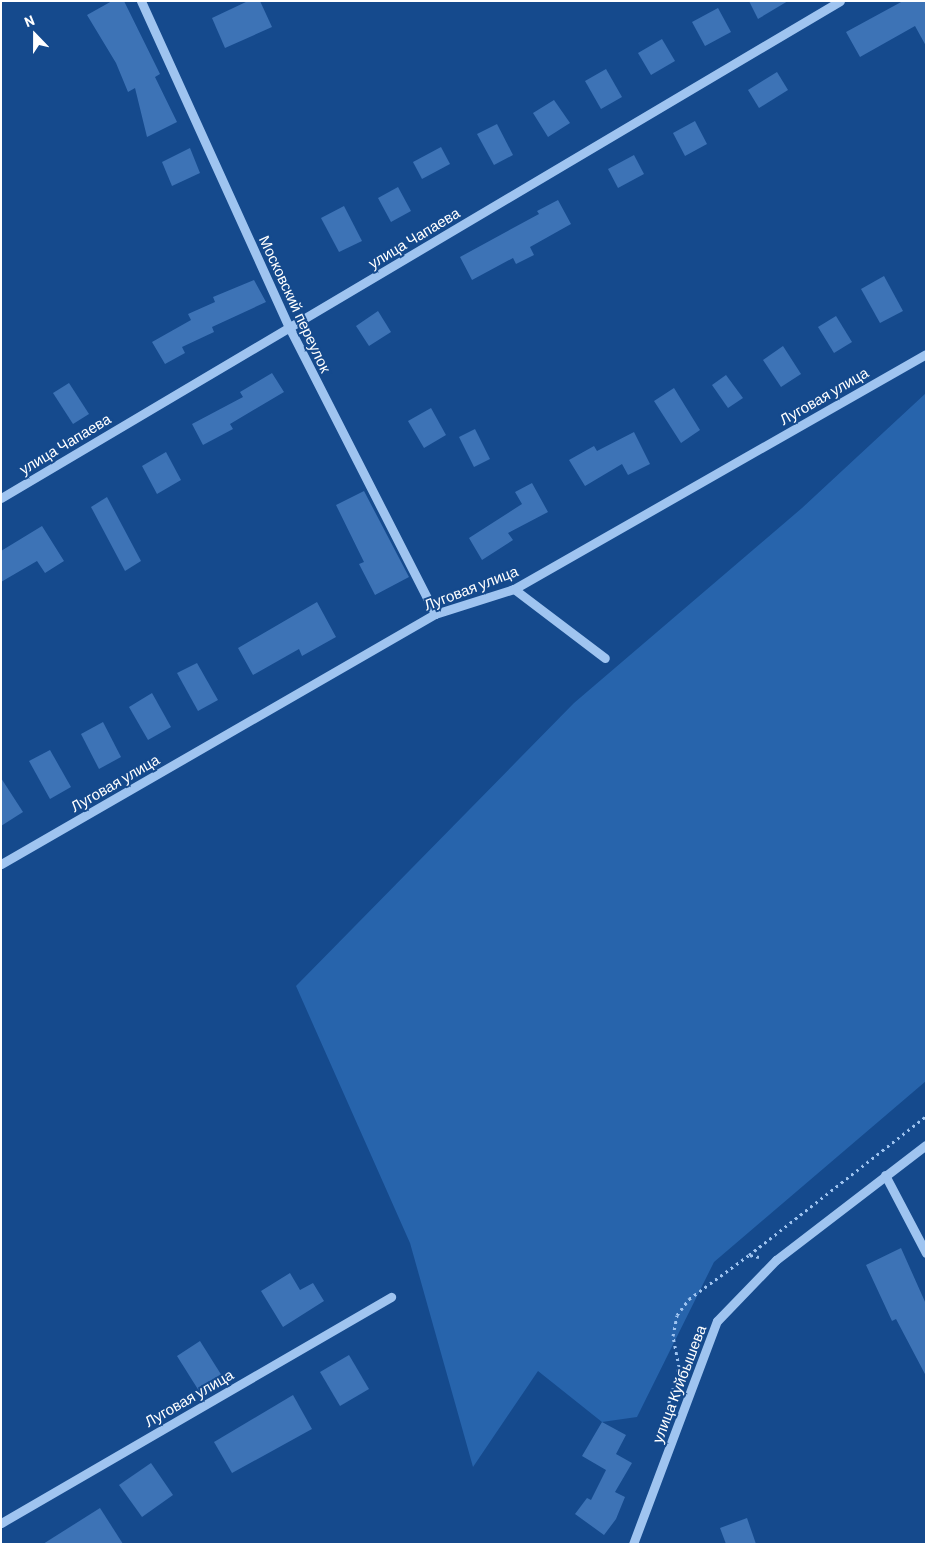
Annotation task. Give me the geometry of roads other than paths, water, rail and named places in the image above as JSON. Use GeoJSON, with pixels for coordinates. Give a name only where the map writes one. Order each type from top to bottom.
{"type":"FeatureCollection","features":[{"type":"Feature","properties":{"kind":"street","name":"Московский переулок"},"geometry":{"type":"LineString","coordinates":[[141,1],[289,327],[435,614]]}},
{"type":"Feature","properties":{"kind":"street","name":"улица Чапаева"},"geometry":{"type":"LineString","coordinates":[[1,498],[840,1]]}},
{"type":"Feature","properties":{"kind":"street","name":"Луговая улица"},"geometry":{"type":"LineString","coordinates":[[1,864],[435,614],[514,589],[926,354]]}},
{"type":"Feature","properties":{"kind":"street"},"geometry":{"type":"LineString","coordinates":[[514,589],[605,658]]}},
{"type":"Feature","properties":{"kind":"street","name":"улица Куйбышева"},"geometry":{"type":"LineString","coordinates":[[634,1544],[717,1321],[776,1260],[926,1144]]}},
{"type":"Feature","properties":{"kind":"street"},"geometry":{"type":"LineString","coordinates":[[885,1175],[926,1253]]}},
{"type":"Feature","properties":{"kind":"street","name":"Луговая улица"},"geometry":{"type":"LineString","coordinates":[[1,1524],[391,1297]]}}]}
